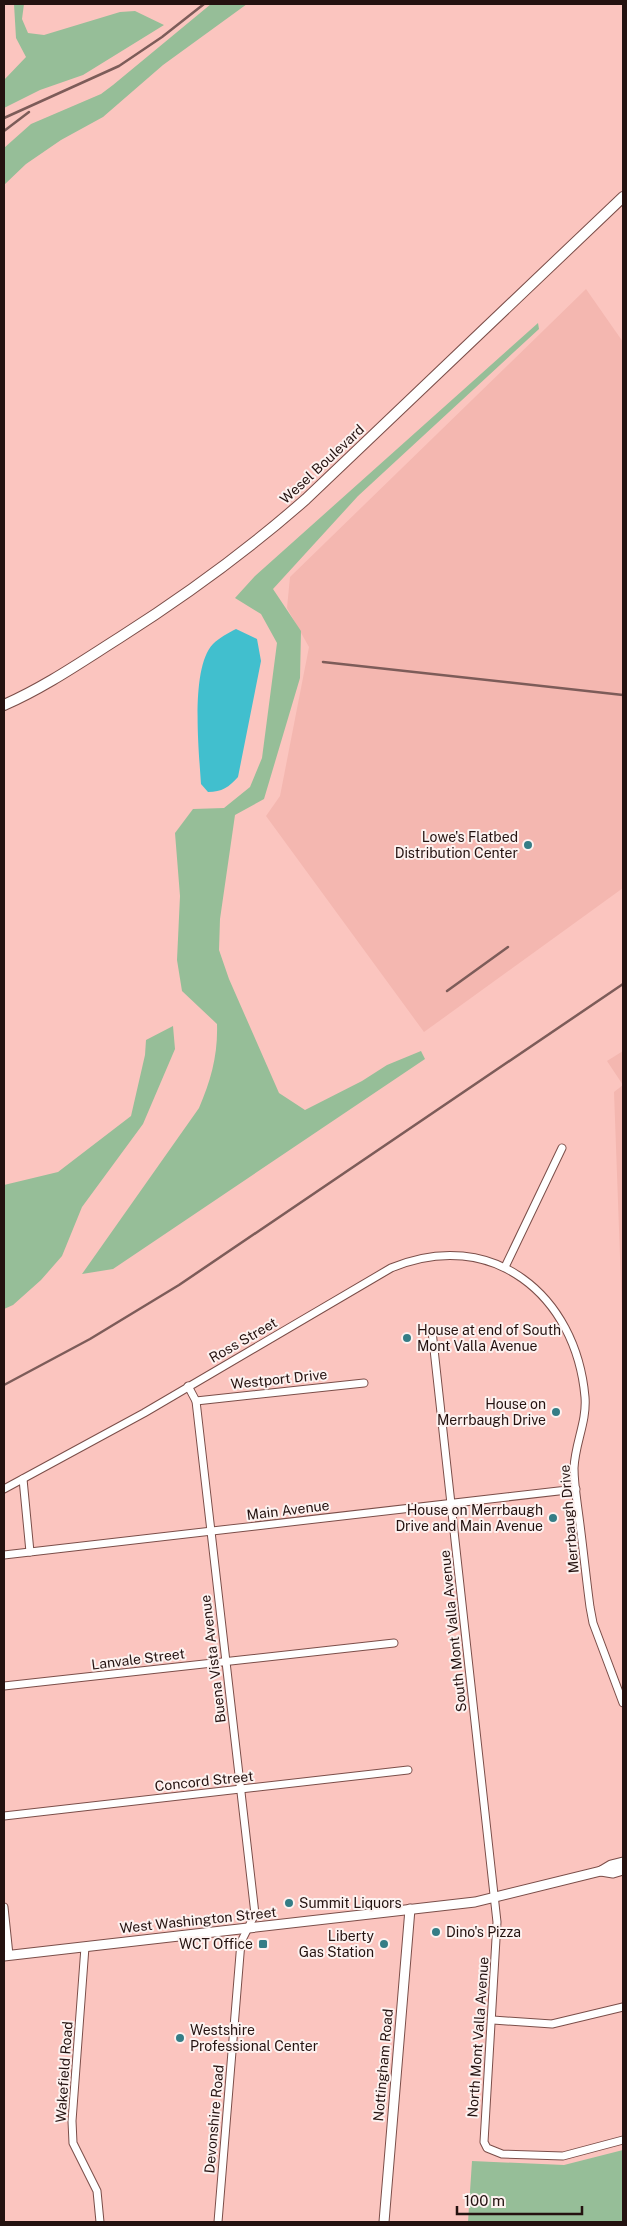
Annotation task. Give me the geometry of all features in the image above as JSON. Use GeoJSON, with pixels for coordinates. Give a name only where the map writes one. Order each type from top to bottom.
{"type":"FeatureCollection","features":[{"type":"Feature","properties":{"kind":"main road","name":"Wesel Boulevard"},"geometry":{"type":"LineString","coordinates":[[4,705],[33,692],[62,675],[173,604],[264,537],[335,472],[623,197]]}},
{"type":"Feature","properties":{"kind":"street"},"geometry":{"type":"LineString","coordinates":[[506,1267],[562,1148]]}},
{"type":"Feature","properties":{"kind":"street","name":"Ross Street"},"geometry":{"type":"LineString","coordinates":[[4,1490],[144,1413],[371,1279],[409,1260],[454,1256],[480,1259],[506,1267]]}},
{"type":"Feature","properties":{"kind":"street","name":"Merrbaugh Drive"},"geometry":{"type":"LineString","coordinates":[[506,1267],[548,1300],[558,1313],[574,1344],[583,1381],[586,1410],[574,1468],[593,1623],[623,1703]]}},
{"type":"Feature","properties":{"kind":"street","name":"South Mont Valla Avenue"},"geometry":{"type":"LineString","coordinates":[[432,1331],[496,1898]]}},
{"type":"Feature","properties":{"kind":"street","name":"Westport Drive"},"geometry":{"type":"LineString","coordinates":[[196,1401],[364,1383]]}},
{"type":"Feature","properties":{"kind":"street","name":"Buena Vista Avenue"},"geometry":{"type":"LineString","coordinates":[[188,1386],[196,1401],[255,1914],[248,1929]]}},
{"type":"Feature","properties":{"kind":"street"},"geometry":{"type":"LineString","coordinates":[[23,1479],[30,1552]]}},
{"type":"Feature","properties":{"kind":"street","name":"Main Avenue"},"geometry":{"type":"LineString","coordinates":[[4,1555],[576,1489]]}},
{"type":"Feature","properties":{"kind":"street","name":"Lanvale Street"},"geometry":{"type":"LineString","coordinates":[[4,1686],[394,1643]]}},
{"type":"Feature","properties":{"kind":"street","name":"Concord Street"},"geometry":{"type":"LineString","coordinates":[[4,1816],[408,1770]]}},
{"type":"Feature","properties":{"kind":"street","name":"West Washington Street"},"geometry":{"type":"LineString","coordinates":[[6,1955],[248,1929],[496,1898],[601,1871],[611,1865],[623,1862]]}},
{"type":"Feature","properties":{"kind":"street","name":"West Washington Street"},"geometry":{"type":"LineString","coordinates":[[601,1871],[613,1873],[623,1870]]}},
{"type":"Feature","properties":{"kind":"street","name":"North Mont Valla Avenue"},"geometry":{"type":"LineString","coordinates":[[496,1898],[497,1922],[484,2137],[487,2148],[502,2154],[563,2156],[623,2140]]}},
{"type":"Feature","properties":{"kind":"street"},"geometry":{"type":"LineString","coordinates":[[4,1908],[6,1955]]}},
{"type":"Feature","properties":{"kind":"street","name":"Nottingham Road"},"geometry":{"type":"LineString","coordinates":[[384,2222],[410,1909]]}},
{"type":"Feature","properties":{"kind":"street","name":"Devonshire Road"},"geometry":{"type":"LineString","coordinates":[[218,2222],[241,1942],[248,1929]]}},
{"type":"Feature","properties":{"kind":"street","name":"Wakefield Road"},"geometry":{"type":"LineString","coordinates":[[85,1947],[72,2121],[73,2143],[97,2191],[100,2222]]}},
{"type":"Feature","properties":{"kind":"street"},"geometry":{"type":"LineString","coordinates":[[492,2020],[552,2024],[623,2007]]}},
{"type":"Feature","properties":{"kind":"shaded area"},"geometry":{"type":"Polygon","coordinates":[[[586,289],[623,342],[623,888],[424,1032],[266,816],[280,796],[309,647],[287,608],[290,577],[586,289]]]}},
{"type":"Feature","properties":{"kind":"shaded area"},"geometry":{"type":"Polygon","coordinates":[[[623,1051],[623,1085],[607,1061],[623,1051]]]}},
{"type":"Feature","properties":{"kind":"shaded area"},"geometry":{"type":"Polygon","coordinates":[[[623,1085],[623,1339],[614,1092],[623,1085]]]}},
{"type":"Feature","properties":{"kind":"green space"},"geometry":{"type":"Polygon","coordinates":[[[14,4],[24,4],[22,19],[28,33],[44,35],[120,12],[135,11],[164,25],[83,75],[40,90],[4,108],[4,80],[26,57],[16,38],[14,4]]]}},
{"type":"Feature","properties":{"kind":"green space"},"geometry":{"type":"Polygon","coordinates":[[[211,4],[247,4],[163,65],[103,117],[61,140],[26,164],[4,185],[4,148],[31,124],[101,94],[211,4]]]}},
{"type":"Feature","properties":{"kind":"green space"},"geometry":{"type":"Polygon","coordinates":[[[538,323],[539,329],[358,496],[273,589],[301,631],[300,678],[264,799],[235,815],[220,919],[219,950],[229,979],[279,1093],[305,1110],[362,1081],[387,1065],[421,1051],[425,1059],[113,1269],[82,1274],[199,1108],[213,1067],[217,1024],[182,991],[177,960],[180,896],[175,833],[193,809],[224,808],[250,787],[262,758],[277,643],[261,614],[235,598],[255,576],[538,323]]]}},
{"type":"Feature","properties":{"kind":"green space"},"geometry":{"type":"Polygon","coordinates":[[[173,1026],[175,1049],[143,1124],[82,1207],[62,1256],[41,1280],[13,1305],[4,1309],[4,1185],[58,1172],[131,1116],[145,1055],[146,1040],[173,1026]]]}},
{"type":"Feature","properties":{"kind":"green space"},"geometry":{"type":"Polygon","coordinates":[[[623,2150],[623,2222],[468,2222],[472,2161],[564,2165],[623,2150]]]}},
{"type":"Feature","properties":{"kind":"water"},"geometry":{"type":"Polygon","coordinates":[[[236,629],[257,639],[261,661],[238,777],[225,788],[208,792],[201,784],[199,752],[198,711],[201,671],[206,656],[213,644],[236,629]]]}},
{"type":"Feature","properties":{"kind":"railway"},"geometry":{"type":"LineString","coordinates":[[4,118],[119,66],[162,37],[204,4]]}},
{"type":"Feature","properties":{"kind":"railway"},"geometry":{"type":"LineString","coordinates":[[4,131],[29,112]]}},
{"type":"Feature","properties":{"kind":"railway"},"geometry":{"type":"LineString","coordinates":[[323,662],[623,695]]}},
{"type":"Feature","properties":{"kind":"railway"},"geometry":{"type":"LineString","coordinates":[[447,991],[508,947]]}},
{"type":"Feature","properties":{"kind":"railway"},"geometry":{"type":"LineString","coordinates":[[4,1385],[90,1339],[179,1285],[623,984]]}},
{"type":"Feature","properties":{"kind":"place","name":"Lowe's Flatbed Distribution Center"},"geometry":{"type":"Point","coordinates":[528,845]}},
{"type":"Feature","properties":{"kind":"place","name":"House at end of South Mont Valla Avenue"},"geometry":{"type":"Point","coordinates":[407,1338]}},
{"type":"Feature","properties":{"kind":"place","name":"House on Merrbaugh Drive"},"geometry":{"type":"Point","coordinates":[556,1412]}},
{"type":"Feature","properties":{"kind":"place","name":"House on Merrbaugh Drive and Main Avenue"},"geometry":{"type":"Point","coordinates":[553,1518]}},
{"type":"Feature","properties":{"kind":"place","name":"Summit Liquors"},"geometry":{"type":"Point","coordinates":[289,1903]}},
{"type":"Feature","properties":{"kind":"place","name":"Dino's Pizza"},"geometry":{"type":"Point","coordinates":[436,1932]}},
{"type":"Feature","properties":{"kind":"place","name":"WCT Office"},"geometry":{"type":"Point","coordinates":[263,1944]}},
{"type":"Feature","properties":{"kind":"place","name":"Liberty Gas Station"},"geometry":{"type":"Point","coordinates":[384,1944]}},
{"type":"Feature","properties":{"kind":"place","name":"Westshire Professional Center"},"geometry":{"type":"Point","coordinates":[180,2038]}}]}
